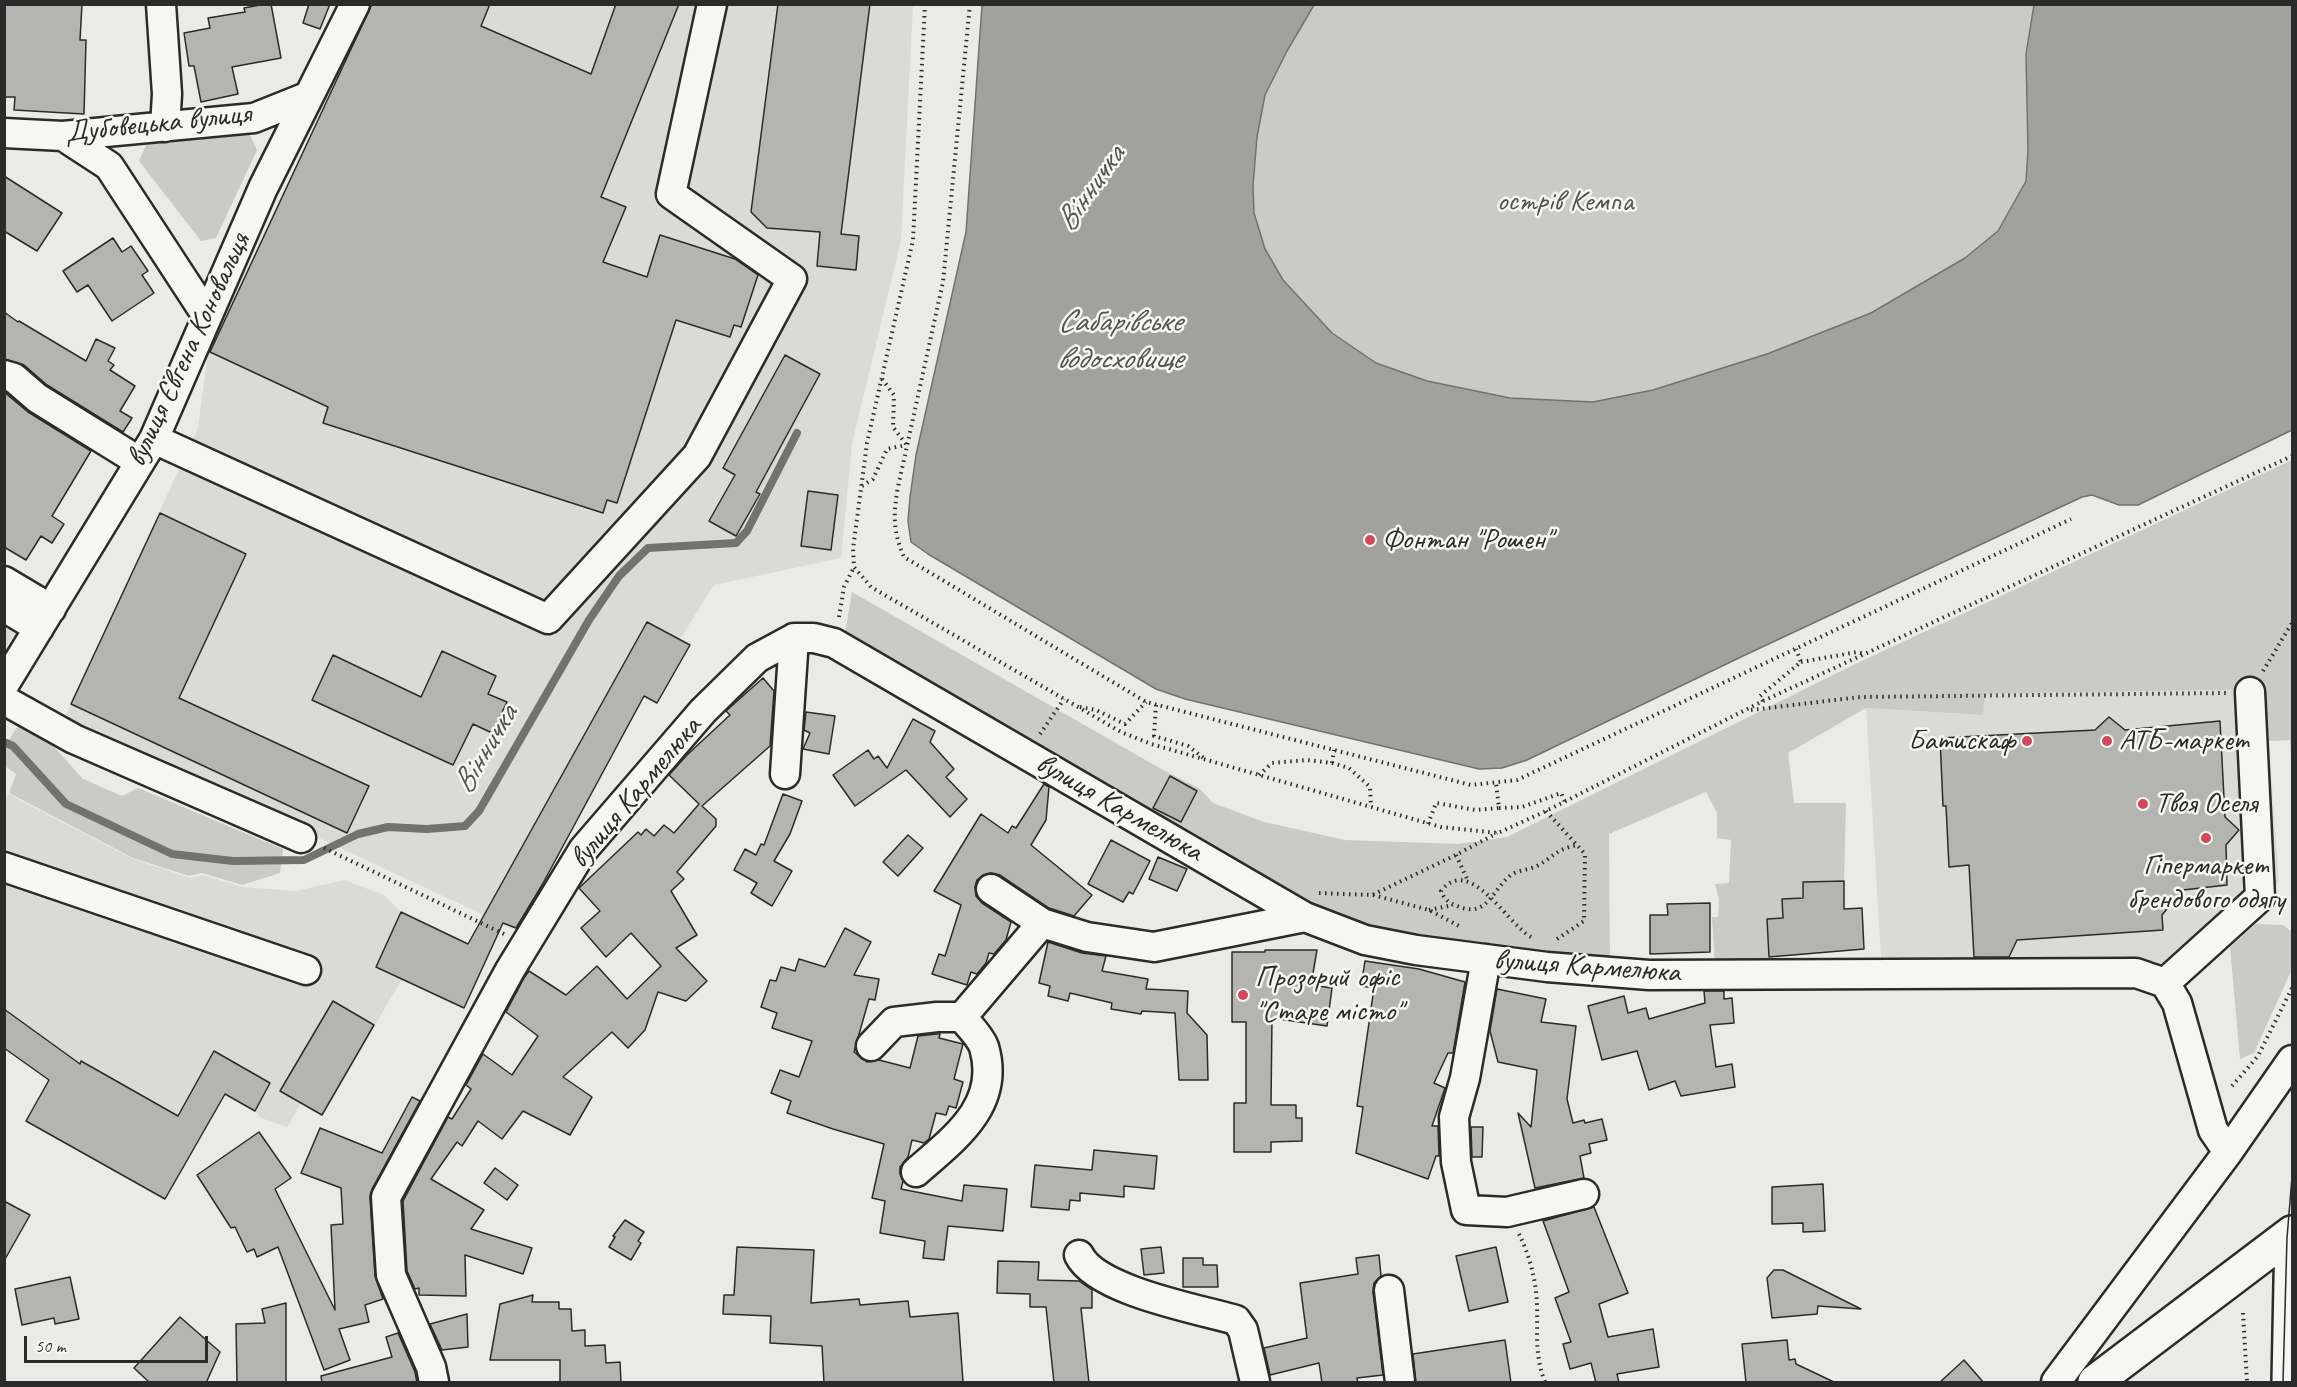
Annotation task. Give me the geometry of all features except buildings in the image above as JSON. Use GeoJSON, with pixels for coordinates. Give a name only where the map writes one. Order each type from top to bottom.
{"type":"FeatureCollection","features":[{"type":"Feature","properties":{"kind":"main road"},"geometry":{"type":"LineString","coordinates":[[2095,1383],[2292,1232]]}},
{"type":"Feature","properties":{"kind":"main road"},"geometry":{"type":"LineString","coordinates":[[2289,1383],[2292,1232]]}},
{"type":"Feature","properties":{"kind":"street"},"geometry":{"type":"LineString","coordinates":[[161,4],[167,94],[165,127]]}},
{"type":"Feature","properties":{"kind":"street","name":"вулиця Євгена Коновальця"},"geometry":{"type":"LineString","coordinates":[[4,685],[147,450],[263,188],[355,4]]}},
{"type":"Feature","properties":{"kind":"street"},"geometry":{"type":"LineString","coordinates":[[4,375],[14,378],[36,398],[147,450],[548,620],[697,456],[792,279],[671,194],[712,4]]}},
{"type":"Feature","properties":{"kind":"street","name":"Дубовецька вулиця"},"geometry":{"type":"LineString","coordinates":[[4,133],[63,136],[254,118],[309,96]]}},
{"type":"Feature","properties":{"kind":"street"},"geometry":{"type":"LineString","coordinates":[[63,136],[109,165],[207,316]]}},
{"type":"Feature","properties":{"kind":"street"},"geometry":{"type":"LineString","coordinates":[[4,581],[45,618]]}},
{"type":"Feature","properties":{"kind":"street"},"geometry":{"type":"LineString","coordinates":[[4,607],[45,618]]}},
{"type":"Feature","properties":{"kind":"street"},"geometry":{"type":"LineString","coordinates":[[785,774],[794,638]]}},
{"type":"Feature","properties":{"kind":"street","name":"вулиця Кармелюка"},"geometry":{"type":"LineString","coordinates":[[434,1383],[431,1367],[391,1275],[386,1197],[510,970],[583,850],[703,711],[757,658],[794,638],[814,638],[834,643],[1026,754],[1311,905],[1365,940],[1416,950],[1486,959],[1547,956],[1648,975],[2136,973],[2164,983]]}},
{"type":"Feature","properties":{"kind":"street"},"geometry":{"type":"LineString","coordinates":[[2228,1152],[2213,1130],[2177,1003],[2164,983],[2260,897],[2250,692]]}},
{"type":"Feature","properties":{"kind":"street"},"geometry":{"type":"LineString","coordinates":[[4,700],[74,739],[301,838]]}},
{"type":"Feature","properties":{"kind":"street"},"geometry":{"type":"LineString","coordinates":[[4,867],[306,970]]}},
{"type":"Feature","properties":{"kind":"street"},"geometry":{"type":"LineString","coordinates":[[991,889],[1042,923],[1087,937],[1154,947],[1311,905]]}},
{"type":"Feature","properties":{"kind":"street"},"geometry":{"type":"LineString","coordinates":[[871,1046],[894,1022],[937,1017],[962,1017],[1042,923]]}},
{"type":"Feature","properties":{"kind":"street"},"geometry":{"type":"LineString","coordinates":[[1486,959],[1465,1078],[1454,1117],[1456,1162],[1466,1210],[1507,1212],[1584,1194]]}},
{"type":"Feature","properties":{"kind":"street"},"geometry":{"type":"LineString","coordinates":[[916,1172],[952,1141],[978,1112],[988,1079],[983,1045],[962,1017]]}},
{"type":"Feature","properties":{"kind":"street"},"geometry":{"type":"LineString","coordinates":[[2056,1383],[2228,1152],[2292,1060]]}},
{"type":"Feature","properties":{"kind":"street"},"geometry":{"type":"LineString","coordinates":[[1079,1255],[1082,1261],[1097,1274],[1120,1287],[1236,1320],[1243,1330],[1255,1383]]}},
{"type":"Feature","properties":{"kind":"street"},"geometry":{"type":"LineString","coordinates":[[1389,1290],[1400,1383]]}},
{"type":"Feature","properties":{"kind":"path"},"geometry":{"type":"LineString","coordinates":[[834,643],[844,587],[854,567],[853,549],[867,443],[913,240],[925,4]]}},
{"type":"Feature","properties":{"kind":"path"},"geometry":{"type":"LineString","coordinates":[[970,4],[943,282],[906,445],[894,511],[896,539],[904,557],[1146,702],[1471,785],[1517,780],[2071,519]]}},
{"type":"Feature","properties":{"kind":"path"},"geometry":{"type":"LineString","coordinates":[[882,379],[894,395],[893,427],[906,445]]}},
{"type":"Feature","properties":{"kind":"path"},"geometry":{"type":"LineString","coordinates":[[862,487],[873,479],[887,449],[906,445]]}},
{"type":"Feature","properties":{"kind":"path"},"geometry":{"type":"LineString","coordinates":[[1311,905],[1372,895],[1498,832],[1565,802],[1763,701],[2292,456]]}},
{"type":"Feature","properties":{"kind":"path"},"geometry":{"type":"LineString","coordinates":[[854,567],[871,587],[1121,732],[1151,744],[1428,824],[1498,832]]}},
{"type":"Feature","properties":{"kind":"path"},"geometry":{"type":"LineString","coordinates":[[1747,710],[1860,697],[2250,692],[2292,622]]}},
{"type":"Feature","properties":{"kind":"path"},"geometry":{"type":"LineString","coordinates":[[1796,648],[1801,662]]}},
{"type":"Feature","properties":{"kind":"path"},"geometry":{"type":"LineString","coordinates":[[1763,701],[1760,696],[1801,662],[1857,652],[1866,654]]}},
{"type":"Feature","properties":{"kind":"path"},"geometry":{"type":"LineString","coordinates":[[1026,754],[1064,699]]}},
{"type":"Feature","properties":{"kind":"path"},"geometry":{"type":"LineString","coordinates":[[1076,706],[1096,710],[1125,724],[1146,702]]}},
{"type":"Feature","properties":{"kind":"path"},"geometry":{"type":"LineString","coordinates":[[1156,705],[1154,736],[1188,746],[1208,761]]}},
{"type":"Feature","properties":{"kind":"path"},"geometry":{"type":"LineString","coordinates":[[1332,763],[1334,750]]}},
{"type":"Feature","properties":{"kind":"path"},"geometry":{"type":"LineString","coordinates":[[1258,775],[1272,763],[1308,760],[1332,763],[1349,768],[1370,787],[1371,807]]}},
{"type":"Feature","properties":{"kind":"path"},"geometry":{"type":"LineString","coordinates":[[1496,783],[1499,808]]}},
{"type":"Feature","properties":{"kind":"path"},"geometry":{"type":"LineString","coordinates":[[1428,824],[1436,803],[1476,810],[1522,807],[1561,793],[1565,802]]}},
{"type":"Feature","properties":{"kind":"path"},"geometry":{"type":"LineString","coordinates":[[1546,811],[1578,845],[1585,854],[1584,921],[1547,956],[1504,914],[1490,896],[1468,881],[1458,880],[1447,884],[1441,891],[1444,899],[1466,910],[1479,909],[1487,904],[1490,896],[1513,874],[1537,866],[1561,848],[1578,845]]}},
{"type":"Feature","properties":{"kind":"path"},"geometry":{"type":"LineString","coordinates":[[301,838],[526,945]]}},
{"type":"Feature","properties":{"kind":"path"},"geometry":{"type":"LineString","coordinates":[[1456,855],[1468,881]]}},
{"type":"Feature","properties":{"kind":"path"},"geometry":{"type":"LineString","coordinates":[[1372,895],[1429,910],[1468,932]]}},
{"type":"Feature","properties":{"kind":"path"},"geometry":{"type":"LineString","coordinates":[[1429,910],[1454,905]]}},
{"type":"Feature","properties":{"kind":"path"},"geometry":{"type":"LineString","coordinates":[[2232,1086],[2259,1056],[2292,988]]}},
{"type":"Feature","properties":{"kind":"path"},"geometry":{"type":"LineString","coordinates":[[1507,1212],[1528,1258],[1537,1300],[1538,1363],[1545,1383]]}},
{"type":"Feature","properties":{"kind":"path"},"geometry":{"type":"LineString","coordinates":[[2243,1312],[2247,1383]]}},
{"type":"Feature","properties":{"kind":"shaded area"},"geometry":{"type":"Polygon","coordinates":[[[372,5],[913,5],[901,240],[852,444],[841,558],[714,585],[644,696],[518,931],[64,719],[198,428],[208,351],[372,5]]]}},
{"type":"Feature","properties":{"kind":"shaded area"},"geometry":{"type":"Polygon","coordinates":[[[5,593],[29,609],[5,649],[5,593]]]}},
{"type":"Feature","properties":{"kind":"shaded area"},"geometry":{"type":"Polygon","coordinates":[[[2265,689],[2279,882],[2165,983],[1882,974],[1866,708],[1982,715],[1985,694],[2265,689]]]}},
{"type":"Feature","properties":{"kind":"shaded area"},"geometry":{"type":"Polygon","coordinates":[[[8,794],[133,859],[190,878],[203,875],[242,887],[296,891],[344,880],[384,895],[401,912],[376,966],[402,979],[322,1115],[301,1103],[287,1127],[261,1118],[255,1111],[225,1094],[165,1199],[26,1121],[47,1084],[47,1078],[5,1048],[4,799],[8,794]]]}},
{"type":"Feature","properties":{"kind":"green space","name":"острів Кемпа"},"geometry":{"type":"Polygon","coordinates":[[[1314,5],[2034,5],[2026,54],[2028,151],[2026,182],[1998,231],[1965,258],[1871,313],[1767,354],[1653,390],[1593,402],[1510,398],[1427,381],[1376,363],[1332,333],[1283,280],[1265,249],[1254,213],[1253,185],[1257,137],[1265,95],[1314,5]]]}},
{"type":"Feature","properties":{"kind":"green space"},"geometry":{"type":"Polygon","coordinates":[[[249,133],[257,150],[216,238],[201,241],[139,161],[149,138],[249,133]]]}},
{"type":"Feature","properties":{"kind":"green space"},"geometry":{"type":"Polygon","coordinates":[[[2292,460],[2292,778],[2290,740],[2269,741],[2265,689],[1985,694],[1983,715],[1866,708],[1788,753],[1794,803],[1846,803],[1844,880],[1802,882],[1802,897],[1782,899],[1783,918],[1767,919],[1769,964],[1715,966],[1712,917],[1718,917],[1719,899],[1715,884],[1729,883],[1731,840],[1717,838],[1717,813],[1706,792],[1609,834],[1610,964],[1365,928],[1316,910],[1195,836],[845,633],[852,592],[1200,789],[1213,803],[1264,822],[1345,840],[1458,844],[1507,837],[1849,667],[2292,460]]]}},
{"type":"Feature","properties":{"kind":"green space"},"geometry":{"type":"Polygon","coordinates":[[[21,721],[56,749],[83,779],[122,796],[138,788],[283,849],[280,873],[242,885],[202,873],[189,876],[133,858],[9,793],[16,774],[5,766],[4,748],[21,721]]]}},
{"type":"Feature","properties":{"kind":"green space"},"geometry":{"type":"Polygon","coordinates":[[[2256,924],[2283,925],[2292,932],[2292,969],[2254,1053],[2240,1059],[2230,947],[2256,924]]]}},
{"type":"Feature","properties":{"kind":"water","name":"Сабарівське водосховище"},"geometry":{"type":"Polygon","coordinates":[[[982,5],[1314,5],[1265,95],[1257,137],[1253,185],[1254,213],[1265,249],[1283,280],[1332,333],[1376,363],[1427,381],[1510,398],[1593,402],[1653,390],[1767,354],[1871,313],[1965,258],[1998,231],[2026,181],[2028,151],[2026,54],[2034,5],[2292,5],[2292,430],[2138,505],[2119,505],[2092,495],[2082,497],[1527,760],[1502,768],[1479,769],[1185,699],[1156,689],[911,542],[908,521],[916,455],[966,232],[982,5]]]}},
{"type":"Feature","properties":{"kind":"waterway","name":"Вінничка"},"geometry":{"type":"LineString","coordinates":[[4,742],[13,746],[66,804],[172,854],[233,861],[304,860],[358,834],[388,827],[427,829],[465,826],[479,811],[589,620],[619,576],[648,548],[736,543],[747,531],[797,433]]}},
{"type":"Feature","properties":{"kind":"tram line"},"geometry":{"type":"LineString","coordinates":[[2283,1382],[2287,1238],[2292,1177]]}},
{"type":"Feature","properties":{"kind":"place","name":"Фонтан \"Рошен\""},"geometry":{"type":"Point","coordinates":[1370,540]}},
{"type":"Feature","properties":{"kind":"place","name":"Батискаф"},"geometry":{"type":"Point","coordinates":[2027,741]}},
{"type":"Feature","properties":{"kind":"place","name":"АТБ-маркет"},"geometry":{"type":"Point","coordinates":[2107,741]}},
{"type":"Feature","properties":{"kind":"place","name":"Твоя Оселя"},"geometry":{"type":"Point","coordinates":[2143,804]}},
{"type":"Feature","properties":{"kind":"place","name":"Гіпермаркет брендового одягу"},"geometry":{"type":"Point","coordinates":[2206,838]}},
{"type":"Feature","properties":{"kind":"place","name":"Прозорий офіс \"Старе місто\""},"geometry":{"type":"Point","coordinates":[1243,995]}}]}
